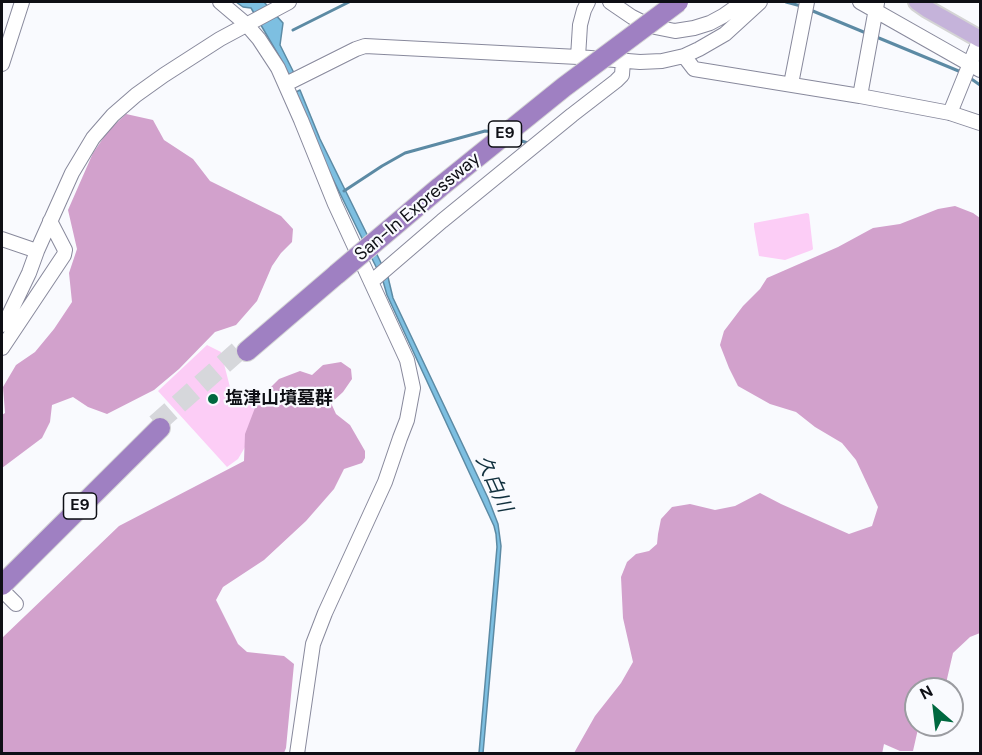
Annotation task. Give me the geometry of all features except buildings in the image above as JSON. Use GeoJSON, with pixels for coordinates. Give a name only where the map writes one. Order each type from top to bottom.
{"type":"FeatureCollection","features":[{"type":"Feature","properties":{"kind":"highway","name":"San-In Expressway"},"geometry":{"type":"LineString","coordinates":[[245,349],[437,183],[560,82],[668,2]]}},
{"type":"Feature","properties":{"kind":"highway","name":"San-In Expressway"},"geometry":{"type":"LineString","coordinates":[[335,272],[564,87],[678,2]]}},
{"type":"Feature","properties":{"kind":"highway","name":"E9"},"geometry":{"type":"LineString","coordinates":[[6,589],[158,426]]}},
{"type":"Feature","properties":{"kind":"main road"},"geometry":{"type":"LineString","coordinates":[[917,2],[980,39]]}},
{"type":"Feature","properties":{"kind":"street"},"geometry":{"type":"LineString","coordinates":[[2,64],[22,2]]}},
{"type":"Feature","properties":{"kind":"street"},"geometry":{"type":"LineString","coordinates":[[220,2],[250,22],[278,68],[335,204],[407,360],[413,388],[407,420],[385,482],[314,644],[297,753]]}},
{"type":"Feature","properties":{"kind":"street"},"geometry":{"type":"LineString","coordinates":[[2,325],[29,273],[72,173],[93,138],[113,115],[164,75],[250,22],[289,2]]}},
{"type":"Feature","properties":{"kind":"street"},"geometry":{"type":"LineString","coordinates":[[578,57],[580,25],[588,2]]}},
{"type":"Feature","properties":{"kind":"street"},"geometry":{"type":"LineString","coordinates":[[610,2],[650,26],[675,31],[710,23],[743,2]]}},
{"type":"Feature","properties":{"kind":"street"},"geometry":{"type":"LineString","coordinates":[[286,84],[365,46],[662,62],[684,56],[725,34],[760,2]]}},
{"type":"Feature","properties":{"kind":"street"},"geometry":{"type":"LineString","coordinates":[[791,84],[807,2]]}},
{"type":"Feature","properties":{"kind":"street"},"geometry":{"type":"LineString","coordinates":[[860,2],[877,6],[975,67]]}},
{"type":"Feature","properties":{"kind":"street"},"geometry":{"type":"LineString","coordinates":[[860,96],[877,6]]}},
{"type":"Feature","properties":{"kind":"street"},"geometry":{"type":"LineString","coordinates":[[950,113],[975,67],[980,39]]}},
{"type":"Feature","properties":{"kind":"street"},"geometry":{"type":"LineString","coordinates":[[684,56],[694,69],[860,96],[950,113],[981,123]]}},
{"type":"Feature","properties":{"kind":"street"},"geometry":{"type":"LineString","coordinates":[[371,282],[442,220],[616,81],[622,75],[623,60]]}},
{"type":"Feature","properties":{"kind":"street"},"geometry":{"type":"LineString","coordinates":[[2,348],[64,255],[65,250],[50,222]]}},
{"type":"Feature","properties":{"kind":"street"},"geometry":{"type":"LineString","coordinates":[[2,239],[37,251]]}},
{"type":"Feature","properties":{"kind":"shaded area"},"geometry":{"type":"Polygon","coordinates":[[[126,114],[153,120],[164,140],[193,159],[210,181],[281,216],[293,229],[292,242],[272,266],[257,301],[236,325],[215,332],[179,369],[154,390],[107,414],[88,407],[73,397],[52,405],[50,422],[42,438],[2,468],[2,415],[5,413],[3,387],[16,365],[35,352],[72,302],[69,273],[77,249],[68,210],[93,153],[108,131],[126,114]]]}},
{"type":"Feature","properties":{"kind":"shaded area"},"geometry":{"type":"Polygon","coordinates":[[[955,206],[980,218],[980,633],[970,637],[953,653],[947,677],[904,677],[904,737],[916,737],[913,751],[900,751],[884,744],[882,754],[574,753],[595,716],[621,683],[633,662],[623,618],[621,577],[627,562],[636,554],[649,551],[657,544],[661,519],[672,507],[690,504],[715,510],[735,506],[760,493],[849,534],[872,526],[878,507],[856,460],[842,443],[815,427],[796,412],[770,404],[738,386],[720,345],[724,331],[767,278],[838,247],[873,228],[900,224],[938,209],[955,206]]]}},
{"type":"Feature","properties":{"kind":"shaded area"},"geometry":{"type":"Polygon","coordinates":[[[809,214],[812,250],[785,260],[759,256],[754,223],[809,214]]]}},
{"type":"Feature","properties":{"kind":"shaded area"},"geometry":{"type":"Polygon","coordinates":[[[207,345],[221,352],[235,407],[249,399],[257,411],[248,442],[238,459],[227,467],[158,391],[207,345]]]}},
{"type":"Feature","properties":{"kind":"shaded area"},"geometry":{"type":"Polygon","coordinates":[[[341,362],[351,369],[352,379],[331,403],[336,414],[350,425],[365,451],[365,458],[362,463],[344,469],[334,489],[306,521],[264,560],[223,587],[216,600],[238,644],[247,652],[284,656],[294,664],[284,753],[2,753],[2,638],[119,526],[244,461],[245,434],[258,400],[279,379],[300,371],[312,375],[323,365],[341,362]]]}},
{"type":"Feature","properties":{"kind":"water"},"geometry":{"type":"Polygon","coordinates":[[[236,2],[264,2],[283,23],[280,45],[294,73],[289,75],[251,8],[243,7],[236,2]]]}},
{"type":"Feature","properties":{"kind":"water"},"geometry":{"type":"Polygon","coordinates":[[[300,90],[320,139],[388,277],[393,298],[488,498],[498,524],[501,546],[483,753],[479,753],[497,547],[494,526],[387,295],[383,281],[327,167],[296,92],[300,90]]]}},
{"type":"Feature","properties":{"kind":"waterway"},"geometry":{"type":"LineString","coordinates":[[293,30],[349,2]]}},
{"type":"Feature","properties":{"kind":"waterway"},"geometry":{"type":"LineString","coordinates":[[786,2],[801,6]]}},
{"type":"Feature","properties":{"kind":"waterway"},"geometry":{"type":"LineString","coordinates":[[808,9],[866,33]]}},
{"type":"Feature","properties":{"kind":"waterway"},"geometry":{"type":"LineString","coordinates":[[874,36],[961,72]]}},
{"type":"Feature","properties":{"kind":"waterway"},"geometry":{"type":"LineString","coordinates":[[970,78],[980,85]]}},
{"type":"Feature","properties":{"kind":"waterway"},"geometry":{"type":"LineString","coordinates":[[344,191],[405,153],[485,131],[495,132]]}},
{"type":"Feature","properties":{"kind":"waterway"},"geometry":{"type":"LineString","coordinates":[[512,138],[528,143]]}},
{"type":"Feature","properties":{"kind":"tunnel"},"geometry":{"type":"LineString","coordinates":[[156,424],[243,347]]}},
{"type":"Feature","properties":{"kind":"place","name":"塩津山墳墓群"},"geometry":{"type":"Point","coordinates":[213,399]}},
{"type":"Feature","properties":{"kind":"water label","name":"久白川"},"geometry":{"type":"Point","coordinates":[493,484]}}]}
